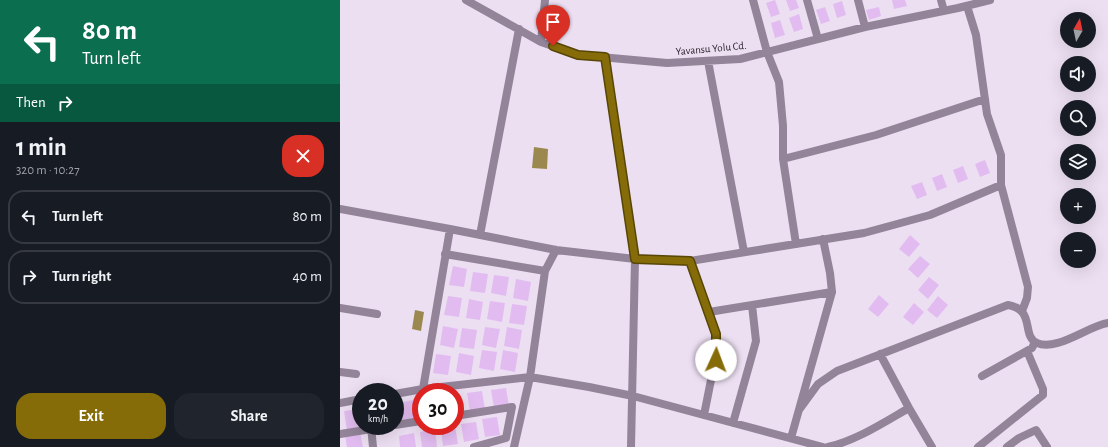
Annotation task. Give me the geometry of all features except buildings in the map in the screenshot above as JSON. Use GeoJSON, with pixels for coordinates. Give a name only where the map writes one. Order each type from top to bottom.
{"type":"FeatureCollection","features":[{"type":"Feature","properties":{"kind":"street","name":"Yavansu Yolu Cd."},"geometry":{"type":"LineString","coordinates":[[466,0],[541,42],[578,55],[667,63],[740,59],[865,27],[990,0]]}},
{"type":"Feature","properties":{"kind":"street"},"geometry":{"type":"LineString","coordinates":[[541,42],[545,0]]}},
{"type":"Feature","properties":{"kind":"street"},"geometry":{"type":"LineString","coordinates":[[753,0],[767,52],[779,82],[783,126],[783,159],[796,244]]}},
{"type":"Feature","properties":{"kind":"street"},"geometry":{"type":"LineString","coordinates":[[808,0],[818,39]]}},
{"type":"Feature","properties":{"kind":"street"},"geometry":{"type":"LineString","coordinates":[[858,0],[865,27]]}},
{"type":"Feature","properties":{"kind":"street"},"geometry":{"type":"LineString","coordinates":[[941,0],[944,11]]}},
{"type":"Feature","properties":{"kind":"street"},"geometry":{"type":"LineString","coordinates":[[967,6],[976,35],[988,114],[1001,155],[1001,185],[1028,287],[1027,298],[1022,312]]}},
{"type":"Feature","properties":{"kind":"street"},"geometry":{"type":"LineString","coordinates":[[480,235],[519,29]]}},
{"type":"Feature","properties":{"kind":"street"},"geometry":{"type":"LineString","coordinates":[[605,57],[635,259],[631,447]]}},
{"type":"Feature","properties":{"kind":"street"},"geometry":{"type":"LineString","coordinates":[[708,61],[744,252]]}},
{"type":"Feature","properties":{"kind":"street"},"geometry":{"type":"LineString","coordinates":[[783,159],[876,135],[985,99]]}},
{"type":"Feature","properties":{"kind":"street"},"geometry":{"type":"LineString","coordinates":[[340,210],[450,229],[556,250],[635,259],[690,261],[864,233],[930,215],[1001,185]]}},
{"type":"Feature","properties":{"kind":"street"},"geometry":{"type":"LineString","coordinates":[[424,383],[450,229]]}},
{"type":"Feature","properties":{"kind":"street"},"geometry":{"type":"LineString","coordinates":[[794,447],[795,444],[791,438],[832,292],[830,272],[823,239]]}},
{"type":"Feature","properties":{"kind":"street"},"geometry":{"type":"LineString","coordinates":[[514,447],[530,377],[545,271],[556,250]]}},
{"type":"Feature","properties":{"kind":"street"},"geometry":{"type":"LineString","coordinates":[[446,254],[545,271]]}},
{"type":"Feature","properties":{"kind":"street"},"geometry":{"type":"LineString","coordinates":[[690,261],[716,334],[716,360],[704,415]]}},
{"type":"Feature","properties":{"kind":"street"},"geometry":{"type":"LineString","coordinates":[[709,312],[832,292]]}},
{"type":"Feature","properties":{"kind":"street"},"geometry":{"type":"LineString","coordinates":[[799,410],[818,384],[837,371],[1008,304],[1015,306],[1027,319],[1031,338],[1035,342],[1046,345],[1056,344],[1108,323]]}},
{"type":"Feature","properties":{"kind":"street"},"geometry":{"type":"LineString","coordinates":[[733,423],[756,341],[752,305]]}},
{"type":"Feature","properties":{"kind":"street"},"geometry":{"type":"LineString","coordinates":[[340,308],[377,314]]}},
{"type":"Feature","properties":{"kind":"street"},"geometry":{"type":"LineString","coordinates":[[982,376],[1032,348],[1035,342]]}},
{"type":"Feature","properties":{"kind":"street"},"geometry":{"type":"LineString","coordinates":[[978,447],[1043,395],[1043,389],[1027,351]]}},
{"type":"Feature","properties":{"kind":"street"},"geometry":{"type":"LineString","coordinates":[[880,354],[932,447]]}},
{"type":"Feature","properties":{"kind":"street"},"geometry":{"type":"LineString","coordinates":[[340,372],[356,374]]}},
{"type":"Feature","properties":{"kind":"street"},"geometry":{"type":"LineString","coordinates":[[464,384],[530,377],[589,386],[633,396],[823,447]]}},
{"type":"Feature","properties":{"kind":"street"},"geometry":{"type":"LineString","coordinates":[[340,403],[352,401]]}},
{"type":"Feature","properties":{"kind":"street"},"geometry":{"type":"LineString","coordinates":[[464,415],[512,407],[506,438],[474,447]]}},
{"type":"Feature","properties":{"kind":"street"},"geometry":{"type":"LineString","coordinates":[[828,447],[842,444],[874,429],[909,408]]}},
{"type":"Feature","properties":{"kind":"street"},"geometry":{"type":"LineString","coordinates":[[1007,447],[1019,438],[1036,430],[1047,447]]}},
{"type":"Feature","properties":{"kind":"street"},"geometry":{"type":"LineString","coordinates":[[340,434],[352,431]]}},
{"type":"Feature","properties":{"kind":"street"},"geometry":{"type":"LineString","coordinates":[[372,435],[373,447]]}},
{"type":"Feature","properties":{"kind":"shaded area"},"geometry":{"type":"Polygon","coordinates":[[[534,147],[548,149],[547,169],[532,168],[534,147]]]}},
{"type":"Feature","properties":{"kind":"shaded area"},"geometry":{"type":"Polygon","coordinates":[[[415,310],[424,312],[421,331],[412,329],[415,310]]]}},
{"type":"Feature","properties":{"kind":"route"},"geometry":{"type":"LineString","coordinates":[[553,46],[578,55],[605,57],[635,259],[690,261],[716,334],[716,360]]}}]}
